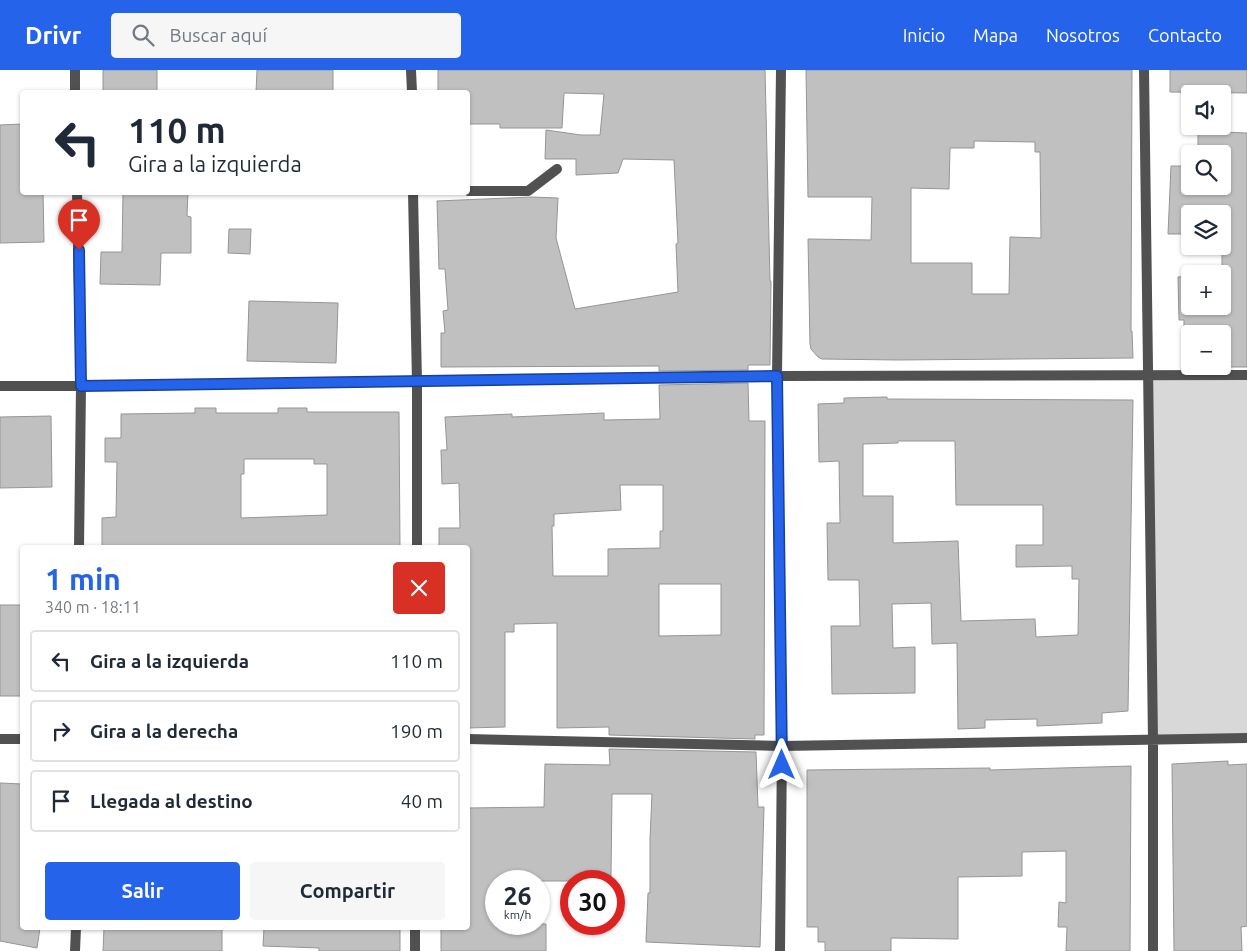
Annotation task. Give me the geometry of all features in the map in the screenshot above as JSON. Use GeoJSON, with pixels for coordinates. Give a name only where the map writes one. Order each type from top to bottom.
{"type":"FeatureCollection","features":[{"type":"Feature","properties":{"kind":"street"},"geometry":{"type":"LineString","coordinates":[[75,70],[75,90]]}},
{"type":"Feature","properties":{"kind":"street"},"geometry":{"type":"LineString","coordinates":[[411,70],[412,90]]}},
{"type":"Feature","properties":{"kind":"street"},"geometry":{"type":"LineString","coordinates":[[780,951],[782,746],[777,376],[782,70]]}},
{"type":"Feature","properties":{"kind":"street"},"geometry":{"type":"LineString","coordinates":[[1144,70],[1153,740],[1153,951]]}},
{"type":"Feature","properties":{"kind":"street"},"geometry":{"type":"LineString","coordinates":[[470,191],[528,191],[558,169]]}},
{"type":"Feature","properties":{"kind":"street"},"geometry":{"type":"LineString","coordinates":[[78,195],[81,386],[79,545]]}},
{"type":"Feature","properties":{"kind":"street"},"geometry":{"type":"LineString","coordinates":[[413,195],[417,545]]}},
{"type":"Feature","properties":{"kind":"street"},"geometry":{"type":"LineString","coordinates":[[0,386],[777,376],[1247,375]]}},
{"type":"Feature","properties":{"kind":"street"},"geometry":{"type":"LineString","coordinates":[[470,739],[782,746],[1247,738]]}},
{"type":"Feature","properties":{"kind":"street"},"geometry":{"type":"LineString","coordinates":[[0,739],[20,739]]}},
{"type":"Feature","properties":{"kind":"street"},"geometry":{"type":"LineString","coordinates":[[76,930],[76,951]]}},
{"type":"Feature","properties":{"kind":"street"},"geometry":{"type":"LineString","coordinates":[[415,930],[415,951]]}},
{"type":"Feature","properties":{"kind":"shaded area"},"geometry":{"type":"Polygon","coordinates":[[[1147,374],[1247,375],[1247,738],[1153,740],[1147,374]]]}},
{"type":"Feature","properties":{"kind":"building"},"geometry":{"type":"Polygon","coordinates":[[[103,70],[157,70],[157,90],[103,90],[103,70]]]}},
{"type":"Feature","properties":{"kind":"building"},"geometry":{"type":"Polygon","coordinates":[[[257,70],[333,70],[333,90],[256,90],[257,70]]]}},
{"type":"Feature","properties":{"kind":"building"},"geometry":{"type":"Polygon","coordinates":[[[438,70],[765,70],[771,281],[770,365],[748,365],[748,370],[659,371],[659,366],[441,367],[441,333],[445,333],[443,311],[448,310],[445,269],[439,269],[437,201],[531,197],[558,198],[556,238],[575,309],[678,292],[676,244],[678,243],[674,160],[623,159],[618,173],[576,175],[576,159],[545,159],[546,130],[581,135],[600,135],[604,94],[564,93],[562,128],[500,128],[500,124],[470,124],[470,90],[438,90],[438,70]]]}},
{"type":"Feature","properties":{"kind":"building"},"geometry":{"type":"Polygon","coordinates":[[[806,70],[1132,70],[1131,331],[1133,358],[822,359],[811,349],[810,344],[808,239],[871,240],[872,197],[808,197],[806,70]],[[974,141],[974,148],[950,148],[949,189],[911,188],[911,263],[972,263],[972,294],[1009,294],[1010,237],[1041,238],[1040,152],[1035,152],[1035,142],[974,141]]]}},
{"type":"Feature","properties":{"kind":"building"},"geometry":{"type":"Polygon","coordinates":[[[1170,70],[1247,70],[1247,93],[1231,93],[1231,85],[1181,85],[1181,92],[1170,92],[1170,70]]]}},
{"type":"Feature","properties":{"kind":"building"},"geometry":{"type":"Polygon","coordinates":[[[20,124],[20,195],[43,195],[44,242],[0,243],[0,125],[20,124]]]}},
{"type":"Feature","properties":{"kind":"building"},"geometry":{"type":"Polygon","coordinates":[[[1247,133],[1247,367],[1231,367],[1231,325],[1184,325],[1184,320],[1179,320],[1178,277],[1181,277],[1181,315],[1231,315],[1231,265],[1222,265],[1222,255],[1231,255],[1231,205],[1181,205],[1181,234],[1168,234],[1171,166],[1181,166],[1181,195],[1231,195],[1231,145],[1198,145],[1198,135],[1247,133]]]}},
{"type":"Feature","properties":{"kind":"building"},"geometry":{"type":"Polygon","coordinates":[[[123,195],[188,195],[187,216],[191,217],[191,253],[161,253],[160,285],[100,284],[101,252],[122,252],[123,195]]]}},
{"type":"Feature","properties":{"kind":"building"},"geometry":{"type":"Polygon","coordinates":[[[229,229],[251,229],[250,254],[228,253],[229,229]]]}},
{"type":"Feature","properties":{"kind":"building"},"geometry":{"type":"Polygon","coordinates":[[[249,301],[338,303],[336,363],[247,361],[249,301]]]}},
{"type":"Feature","properties":{"kind":"building"},"geometry":{"type":"Polygon","coordinates":[[[748,383],[749,421],[765,421],[764,735],[755,735],[755,739],[609,735],[609,727],[557,728],[557,623],[514,624],[514,632],[505,632],[505,727],[470,728],[470,545],[439,545],[439,528],[460,528],[459,483],[442,484],[441,450],[447,450],[445,417],[512,414],[512,417],[604,413],[604,420],[660,419],[659,385],[748,383]],[[620,485],[621,510],[554,514],[554,526],[552,526],[553,576],[608,576],[608,549],[660,548],[660,531],[663,531],[663,485],[620,485]],[[659,584],[659,636],[721,635],[721,584],[659,584]]]}},
{"type":"Feature","properties":{"kind":"building"},"geometry":{"type":"Polygon","coordinates":[[[844,398],[1133,400],[1128,711],[1102,713],[1102,723],[1037,726],[1037,719],[985,720],[985,728],[958,729],[957,643],[932,644],[931,603],[892,604],[893,648],[915,647],[915,693],[832,694],[831,626],[860,626],[859,580],[828,580],[827,523],[840,523],[839,461],[819,462],[818,404],[844,403],[844,398]],[[898,441],[898,443],[863,444],[863,496],[893,496],[893,543],[958,541],[961,621],[1035,619],[1036,637],[1078,635],[1079,579],[1072,579],[1072,566],[1016,567],[1016,545],[1043,545],[1043,505],[956,505],[955,441],[898,441]]]}},
{"type":"Feature","properties":{"kind":"building"},"geometry":{"type":"Polygon","coordinates":[[[195,408],[216,408],[216,413],[278,413],[278,408],[307,408],[307,412],[399,412],[400,545],[102,545],[102,518],[116,517],[117,462],[105,462],[105,438],[121,438],[121,414],[195,413],[195,408]],[[244,459],[244,474],[241,474],[241,518],[327,515],[327,464],[314,464],[314,459],[244,459]]]}},
{"type":"Feature","properties":{"kind":"building"},"geometry":{"type":"Polygon","coordinates":[[[51,416],[52,487],[0,488],[0,417],[51,416]]]}},
{"type":"Feature","properties":{"kind":"building"},"geometry":{"type":"Polygon","coordinates":[[[0,605],[20,605],[20,696],[0,696],[0,605]]]}},
{"type":"Feature","properties":{"kind":"building"},"geometry":{"type":"Polygon","coordinates":[[[609,749],[756,752],[758,807],[764,807],[760,947],[646,942],[648,893],[650,893],[652,794],[612,794],[611,870],[560,870],[560,881],[550,881],[550,870],[485,870],[485,935],[546,935],[546,951],[441,951],[441,930],[470,930],[470,808],[544,807],[545,764],[610,765],[609,749]]]}},
{"type":"Feature","properties":{"kind":"building"},"geometry":{"type":"Polygon","coordinates":[[[1228,761],[1228,765],[1247,764],[1247,926],[1241,927],[1242,951],[1174,951],[1172,764],[1228,761]]]}},
{"type":"Feature","properties":{"kind":"building"},"geometry":{"type":"Polygon","coordinates":[[[1131,766],[1130,951],[1066,951],[1067,927],[1058,927],[1059,902],[1066,903],[1066,851],[1022,852],[1022,876],[958,877],[958,939],[891,938],[891,951],[825,951],[825,942],[818,942],[818,927],[807,927],[807,770],[990,768],[990,770],[1131,766]]]}},
{"type":"Feature","properties":{"kind":"building"},"geometry":{"type":"Polygon","coordinates":[[[0,783],[20,784],[20,930],[40,930],[37,948],[0,941],[0,783]]]}},
{"type":"Feature","properties":{"kind":"building"},"geometry":{"type":"Polygon","coordinates":[[[104,930],[222,930],[222,951],[103,951],[104,930]]]}},
{"type":"Feature","properties":{"kind":"building"},"geometry":{"type":"Polygon","coordinates":[[[264,930],[400,930],[400,951],[319,951],[319,948],[263,946],[264,930]]]}},
{"type":"Feature","properties":{"kind":"route"},"geometry":{"type":"LineString","coordinates":[[79,250],[81,386],[777,376],[782,765]]}}]}
